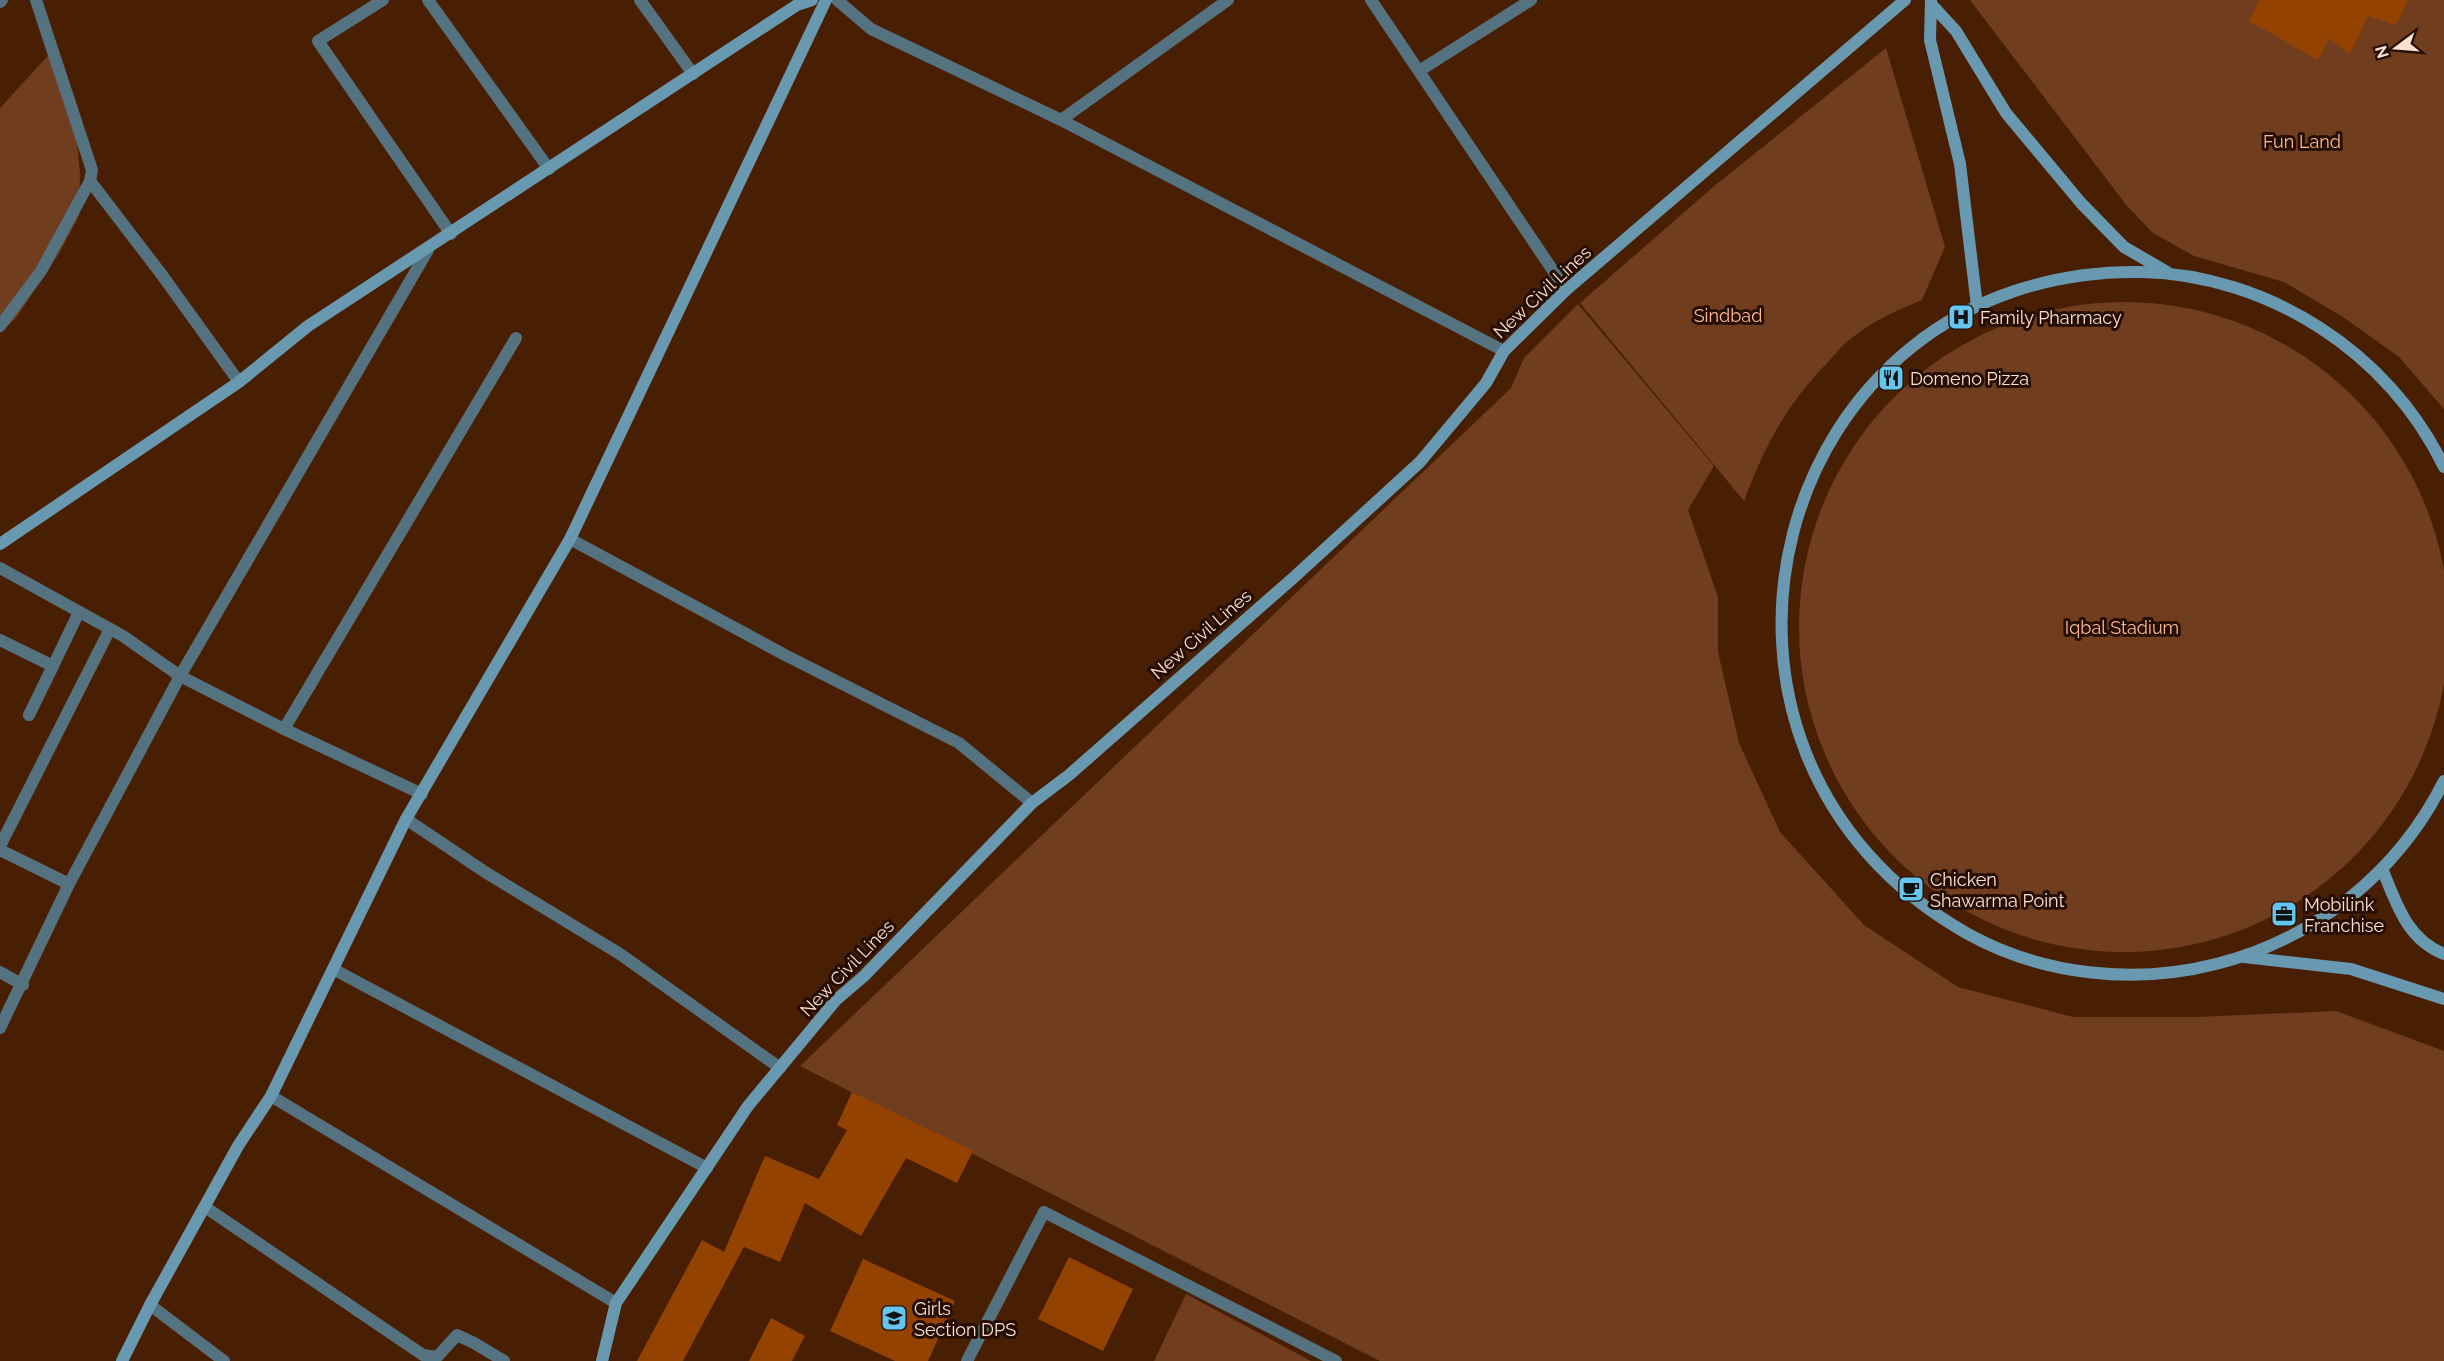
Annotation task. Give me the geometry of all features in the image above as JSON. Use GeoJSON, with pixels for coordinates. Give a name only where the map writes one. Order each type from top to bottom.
{"type":"FeatureCollection","features":[{"type":"Feature","properties":{"kind":"street"},"geometry":{"type":"LineString","coordinates":[[0,326],[41,270],[90,181],[92,170],[36,0]]}},
{"type":"Feature","properties":{"kind":"street"},"geometry":{"type":"LineString","coordinates":[[383,0],[318,41],[451,234]]}},
{"type":"Feature","properties":{"kind":"street"},"geometry":{"type":"LineString","coordinates":[[428,0],[549,169]]}},
{"type":"Feature","properties":{"kind":"street"},"geometry":{"type":"LineString","coordinates":[[640,0],[693,74]]}},
{"type":"Feature","properties":{"kind":"street"},"geometry":{"type":"LineString","coordinates":[[0,544],[239,382],[308,326],[428,250],[797,5],[812,0]]}},
{"type":"Feature","properties":{"kind":"street"},"geometry":{"type":"LineString","coordinates":[[122,1361],[150,1305],[238,1146],[271,1096],[406,819],[570,539],[826,0]]}},
{"type":"Feature","properties":{"kind":"street"},"geometry":{"type":"LineString","coordinates":[[837,0],[871,29],[1061,120],[1504,351]]}},
{"type":"Feature","properties":{"kind":"street"},"geometry":{"type":"LineString","coordinates":[[1061,120],[1228,0]]}},
{"type":"Feature","properties":{"kind":"street"},"geometry":{"type":"LineString","coordinates":[[1371,0],[1566,290]]}},
{"type":"Feature","properties":{"kind":"street"},"geometry":{"type":"LineString","coordinates":[[1419,71],[1531,0]]}},
{"type":"Feature","properties":{"kind":"street","name":"New Civil Lines"},"geometry":{"type":"LineString","coordinates":[[602,1361],[616,1303],[748,1106],[836,1000],[872,968],[1032,803],[1069,775],[1292,579],[1420,462],[1486,383],[1504,351],[1566,290],[1905,0]]}},
{"type":"Feature","properties":{"kind":"street"},"geometry":{"type":"LineString","coordinates":[[1931,2],[1956,31],[2006,112],[2080,203],[2124,247],[2169,273]]}},
{"type":"Feature","properties":{"kind":"street"},"geometry":{"type":"LineString","coordinates":[[1931,2],[1930,40],[1960,164],[1977,306]]}},
{"type":"Feature","properties":{"kind":"street"},"geometry":{"type":"LineString","coordinates":[[90,181],[239,382]]}},
{"type":"Feature","properties":{"kind":"street"},"geometry":{"type":"LineString","coordinates":[[0,1028],[23,985],[69,884],[180,676],[428,250]]}},
{"type":"Feature","properties":{"kind":"street"},"geometry":{"type":"LineString","coordinates":[[2444,467],[2415,417],[2389,385],[2359,356],[2325,330],[2289,309],[2251,292],[2210,280],[2169,273],[2104,272],[2039,283],[1977,306],[1932,332],[1891,365],[1855,405],[1826,448],[1803,496],[1788,547],[1781,600],[1781,653],[1790,705],[1806,756],[1830,803],[1861,847],[1890,877],[1939,917],[1985,943],[2035,961],[2087,972],[2139,975],[2192,970],[2243,957],[2298,933],[2348,900],[2383,870],[2416,829],[2444,781]]}},
{"type":"Feature","properties":{"kind":"street"},"geometry":{"type":"LineString","coordinates":[[284,729],[516,338]]}},
{"type":"Feature","properties":{"kind":"street"},"geometry":{"type":"LineString","coordinates":[[570,539],[785,655],[959,743],[1032,803]]}},
{"type":"Feature","properties":{"kind":"street"},"geometry":{"type":"LineString","coordinates":[[0,568],[110,629],[180,676],[284,729],[422,794]]}},
{"type":"Feature","properties":{"kind":"street"},"geometry":{"type":"LineString","coordinates":[[29,715],[80,612]]}},
{"type":"Feature","properties":{"kind":"street"},"geometry":{"type":"LineString","coordinates":[[69,884],[0,848],[110,629]]}},
{"type":"Feature","properties":{"kind":"street"},"geometry":{"type":"LineString","coordinates":[[0,640],[53,666]]}},
{"type":"Feature","properties":{"kind":"street"},"geometry":{"type":"LineString","coordinates":[[406,819],[485,873],[620,954],[780,1068]]}},
{"type":"Feature","properties":{"kind":"street"},"geometry":{"type":"LineString","coordinates":[[2383,870],[2409,928],[2419,940],[2444,954]]}},
{"type":"Feature","properties":{"kind":"street"},"geometry":{"type":"LineString","coordinates":[[2243,957],[2351,969],[2444,999]]}},
{"type":"Feature","properties":{"kind":"street"},"geometry":{"type":"LineString","coordinates":[[333,969],[706,1168]]}},
{"type":"Feature","properties":{"kind":"street"},"geometry":{"type":"LineString","coordinates":[[0,972],[23,985]]}},
{"type":"Feature","properties":{"kind":"street"},"geometry":{"type":"LineString","coordinates":[[271,1096],[616,1303]]}},
{"type":"Feature","properties":{"kind":"street"},"geometry":{"type":"LineString","coordinates":[[205,1207],[423,1355],[437,1357],[457,1335],[504,1361]]}},
{"type":"Feature","properties":{"kind":"street"},"geometry":{"type":"LineString","coordinates":[[968,1361],[1044,1212],[1335,1361]]}},
{"type":"Feature","properties":{"kind":"street"},"geometry":{"type":"LineString","coordinates":[[150,1305],[224,1361]]}},
{"type":"Feature","properties":{"kind":"green space","name":"Fun Land"},"geometry":{"type":"Polygon","coordinates":[[[1970,0],[2444,0],[2444,409],[2399,357],[2343,317],[2284,282],[2194,256],[2153,233],[2127,206],[1970,0]]]}},
{"type":"Feature","properties":{"kind":"green space","name":"Sindbad"},"geometry":{"type":"Polygon","coordinates":[[[1886,48],[1945,247],[1922,300],[1878,320],[1850,339],[1801,393],[1769,443],[1744,501],[1580,303],[1713,187],[1886,48]]]}},
{"type":"Feature","properties":{"kind":"green space"},"geometry":{"type":"Polygon","coordinates":[[[54,49],[76,130],[80,173],[79,216],[58,255],[16,318],[0,333],[0,108],[54,49]]]}},
{"type":"Feature","properties":{"kind":"green space","name":"Iqbal Stadium"},"geometry":{"type":"Polygon","coordinates":[[[2124,302],[2156,303],[2187,308],[2248,327],[2277,340],[2305,357],[2354,397],[2394,446],[2411,474],[2424,503],[2443,564],[2448,595],[2448,659],[2443,690],[2424,751],[2411,780],[2394,808],[2354,857],[2305,897],[2277,914],[2248,927],[2187,946],[2156,951],[2124,952],[2092,951],[2061,946],[2000,927],[1971,914],[1943,897],[1894,857],[1854,808],[1837,780],[1824,751],[1805,690],[1800,659],[1799,627],[1800,595],[1805,564],[1824,503],[1837,474],[1854,446],[1894,397],[1943,357],[1971,340],[2000,327],[2061,308],[2092,303],[2124,302]]]}},
{"type":"Feature","properties":{"kind":"green space"},"geometry":{"type":"Polygon","coordinates":[[[1578,304],[1714,466],[1688,510],[1718,597],[1718,652],[1739,743],[1780,832],[1864,925],[1958,987],[2073,1017],[2196,1017],[2336,1011],[2444,1051],[2444,1361],[1380,1361],[800,1066],[1511,388],[1524,358],[1578,304]]]}},
{"type":"Feature","properties":{"kind":"green space"},"geometry":{"type":"Polygon","coordinates":[[[1186,1294],[1311,1361],[1154,1361],[1186,1294]]]}},
{"type":"Feature","properties":{"kind":"building"},"geometry":{"type":"Polygon","coordinates":[[[2259,0],[2408,0],[2396,25],[2368,16],[2350,54],[2329,39],[2318,60],[2249,21],[2259,0]]]}},
{"type":"Feature","properties":{"kind":"building"},"geometry":{"type":"Polygon","coordinates":[[[852,1092],[973,1151],[957,1183],[906,1158],[861,1236],[805,1203],[780,1262],[744,1247],[683,1361],[637,1361],[702,1240],[724,1252],[765,1156],[819,1179],[847,1130],[837,1125],[852,1092]]]}},
{"type":"Feature","properties":{"kind":"building"},"geometry":{"type":"Polygon","coordinates":[[[1069,1257],[1133,1289],[1103,1351],[1038,1319],[1069,1257]]]}},
{"type":"Feature","properties":{"kind":"building"},"geometry":{"type":"Polygon","coordinates":[[[863,1259],[955,1301],[928,1361],[895,1361],[830,1331],[863,1259]]]}},
{"type":"Feature","properties":{"kind":"building"},"geometry":{"type":"Polygon","coordinates":[[[771,1318],[805,1336],[792,1361],[749,1361],[771,1318]]]}},
{"type":"Feature","properties":{"kind":"place","name":"Family Pharmacy"},"geometry":{"type":"Point","coordinates":[1961,317]}},
{"type":"Feature","properties":{"kind":"place","name":"Domeno Pizza"},"geometry":{"type":"Point","coordinates":[1891,378]}},
{"type":"Feature","properties":{"kind":"place","name":"Chicken Shawarma Point"},"geometry":{"type":"Point","coordinates":[1911,889]}},
{"type":"Feature","properties":{"kind":"place","name":"Mobilink Franchise"},"geometry":{"type":"Point","coordinates":[2284,914]}},
{"type":"Feature","properties":{"kind":"place","name":"Girls Section DPS"},"geometry":{"type":"Point","coordinates":[894,1318]}}]}
